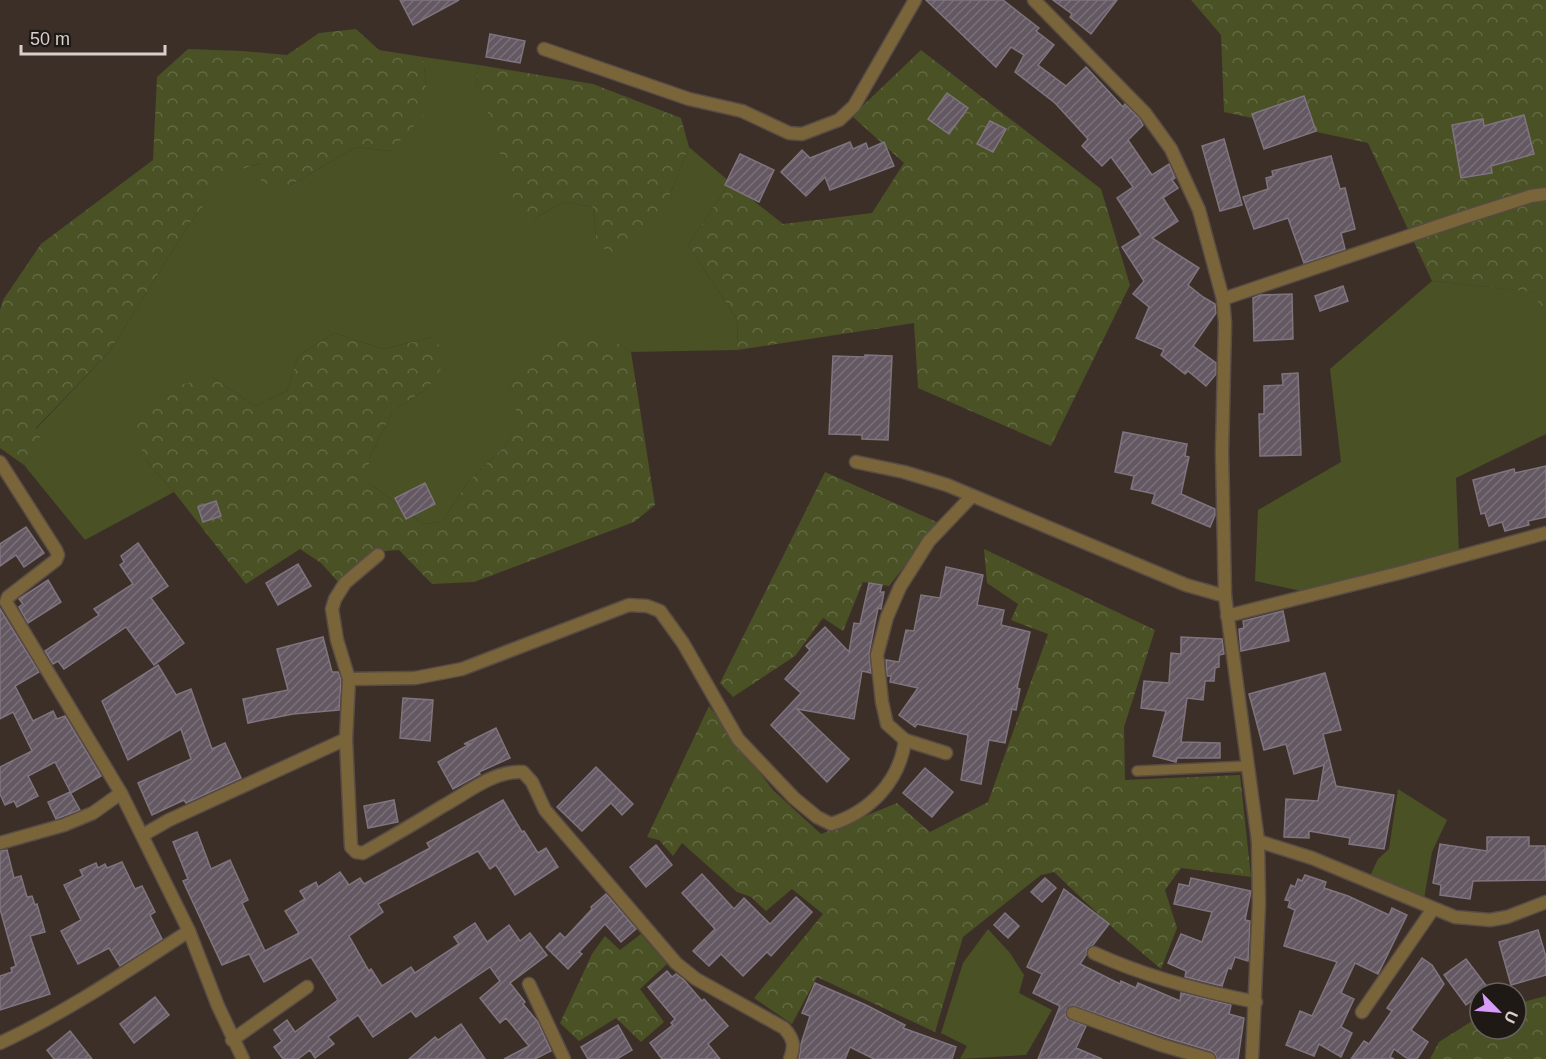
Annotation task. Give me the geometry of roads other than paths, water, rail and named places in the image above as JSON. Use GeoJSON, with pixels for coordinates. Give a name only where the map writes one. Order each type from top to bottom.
{"type":"FeatureCollection","features":[{"type":"Feature","properties":{"kind":"street"},"geometry":{"type":"LineString","coordinates":[[543,49],[689,99],[742,111],[789,133],[802,134],[839,120],[855,106],[915,0]]}},
{"type":"Feature","properties":{"kind":"street"},"geometry":{"type":"LineString","coordinates":[[1034,0],[1145,113],[1170,149],[1199,210],[1223,299],[1225,323],[1222,452],[1225,596],[1258,841],[1256,1002],[1252,1059]]}},
{"type":"Feature","properties":{"kind":"street"},"geometry":{"type":"LineString","coordinates":[[1223,299],[1459,219],[1531,196],[1546,194]]}},
{"type":"Feature","properties":{"kind":"street"},"geometry":{"type":"LineString","coordinates":[[0,462],[58,555],[56,560],[8,597],[6,602],[121,793],[143,835],[189,931],[232,1040],[243,1059]]}},
{"type":"Feature","properties":{"kind":"street"},"geometry":{"type":"LineString","coordinates":[[856,462],[904,472],[947,485],[1186,585],[1225,596]]}},
{"type":"Feature","properties":{"kind":"street"},"geometry":{"type":"LineString","coordinates":[[946,753],[905,740],[887,724],[882,702],[878,655],[887,616],[900,586],[929,542],[972,496]]}},
{"type":"Feature","properties":{"kind":"street"},"geometry":{"type":"LineString","coordinates":[[1227,616],[1392,575],[1546,533]]}},
{"type":"Feature","properties":{"kind":"street"},"geometry":{"type":"LineString","coordinates":[[378,555],[345,583],[332,609],[337,640],[349,679],[346,739],[351,847],[356,852],[363,853],[448,804],[474,786],[512,771],[523,772],[532,782],[545,810],[676,963],[696,979],[784,1028],[794,1043],[790,1059]]}},
{"type":"Feature","properties":{"kind":"street"},"geometry":{"type":"LineString","coordinates":[[349,679],[415,678],[462,669],[629,605],[647,606],[660,611],[683,643],[738,739],[794,798],[817,817],[831,824],[851,818],[886,787],[896,773],[903,757],[905,740]]}},
{"type":"Feature","properties":{"kind":"street"},"geometry":{"type":"LineString","coordinates":[[143,835],[169,820],[346,739]]}},
{"type":"Feature","properties":{"kind":"street"},"geometry":{"type":"LineString","coordinates":[[0,843],[64,825],[93,813],[121,793]]}},
{"type":"Feature","properties":{"kind":"street"},"geometry":{"type":"LineString","coordinates":[[1258,841],[1312,858],[1455,917],[1490,920],[1546,902]]}},
{"type":"Feature","properties":{"kind":"street"},"geometry":{"type":"LineString","coordinates":[[1362,1012],[1433,909]]}},
{"type":"Feature","properties":{"kind":"street"},"geometry":{"type":"LineString","coordinates":[[0,1042],[32,1028],[81,1000],[189,931]]}},
{"type":"Feature","properties":{"kind":"street"},"geometry":{"type":"LineString","coordinates":[[1094,953],[1116,963],[1197,990],[1256,1002]]}},
{"type":"Feature","properties":{"kind":"street"},"geometry":{"type":"LineString","coordinates":[[529,984],[564,1059]]}},
{"type":"Feature","properties":{"kind":"street"},"geometry":{"type":"LineString","coordinates":[[232,1040],[307,987]]}},
{"type":"Feature","properties":{"kind":"street"},"geometry":{"type":"LineString","coordinates":[[1073,1013],[1161,1045],[1209,1059]]}},
{"type":"Feature","properties":{"kind":"lane"},"geometry":{"type":"LineString","coordinates":[[1137,771],[1248,766]]}}]}
